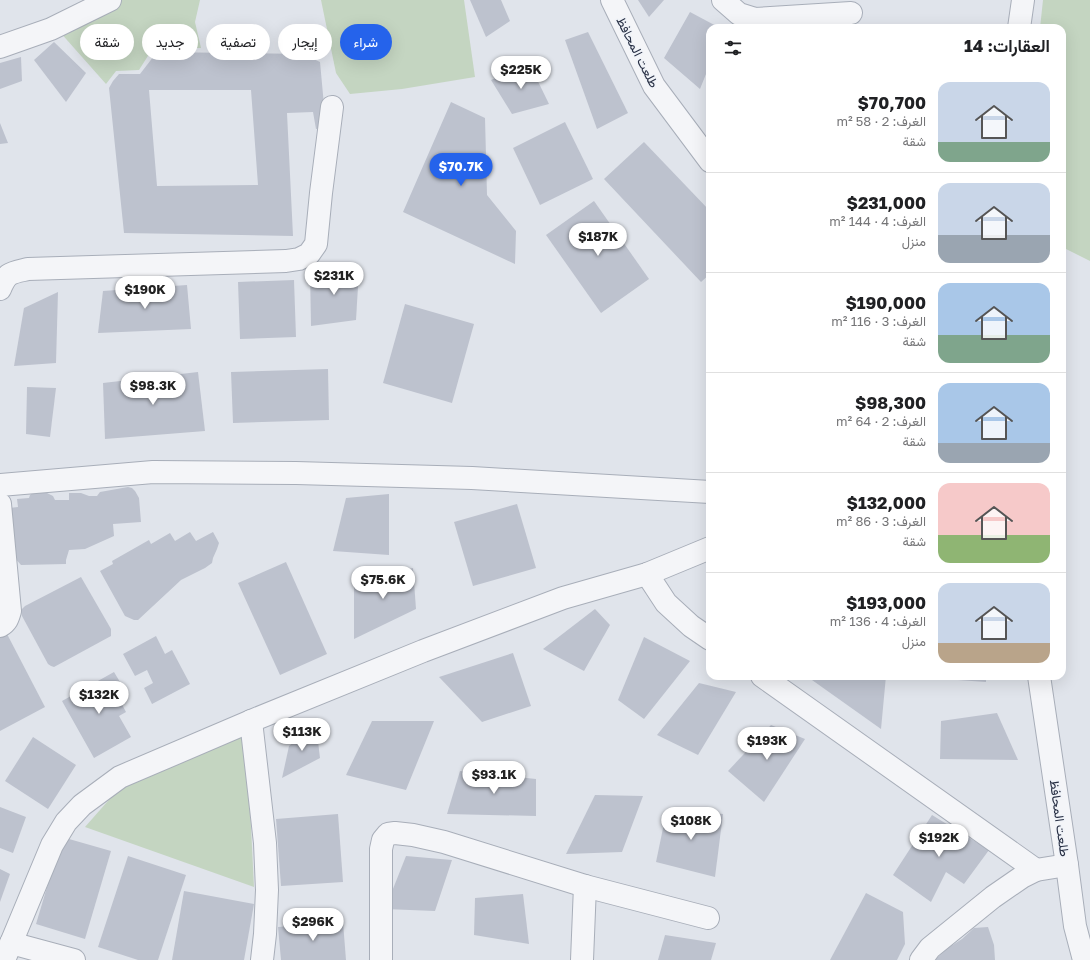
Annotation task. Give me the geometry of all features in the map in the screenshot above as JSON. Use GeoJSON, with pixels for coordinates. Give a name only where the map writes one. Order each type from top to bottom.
{"type":"FeatureCollection","features":[{"type":"Feature","properties":{"kind":"street"},"geometry":{"type":"LineString","coordinates":[[0,47],[51,29],[110,0]]}},
{"type":"Feature","properties":{"kind":"street","name":"طلعت المحافظ"},"geometry":{"type":"LineString","coordinates":[[612,0],[654,86],[706,156]]}},
{"type":"Feature","properties":{"kind":"street"},"geometry":{"type":"LineString","coordinates":[[723,0],[739,14],[755,19],[851,14]]}},
{"type":"Feature","properties":{"kind":"street"},"geometry":{"type":"LineString","coordinates":[[1020,24],[1023,0]]}},
{"type":"Feature","properties":{"kind":"street"},"geometry":{"type":"LineString","coordinates":[[0,289],[4,279],[10,274],[28,269],[286,261],[299,259],[309,254],[316,244],[332,108]]}},
{"type":"Feature","properties":{"kind":"street"},"geometry":{"type":"LineString","coordinates":[[0,485],[153,472],[288,473],[472,478],[706,492]]}},
{"type":"Feature","properties":{"kind":"street"},"geometry":{"type":"LineString","coordinates":[[0,504],[10,611],[8,619],[0,626]]}},
{"type":"Feature","properties":{"kind":"street"},"geometry":{"type":"LineString","coordinates":[[74,960],[8,951],[52,845],[66,822],[82,805],[120,777],[251,721],[423,651],[563,598],[647,574],[706,550]]}},
{"type":"Feature","properties":{"kind":"street"},"geometry":{"type":"LineString","coordinates":[[647,574],[666,603],[691,626],[706,636]]}},
{"type":"Feature","properties":{"kind":"street"},"geometry":{"type":"LineString","coordinates":[[768,680],[1036,870]]}},
{"type":"Feature","properties":{"kind":"street","name":"طلعت المحافظ"},"geometry":{"type":"LineString","coordinates":[[1040,680],[1075,926],[1084,960]]}},
{"type":"Feature","properties":{"kind":"street"},"geometry":{"type":"LineString","coordinates":[[251,721],[265,844],[267,890],[262,960]]}},
{"type":"Feature","properties":{"kind":"street"},"geometry":{"type":"LineString","coordinates":[[381,960],[381,849],[383,840],[388,834],[395,833],[413,835],[444,842],[584,886],[708,918]]}},
{"type":"Feature","properties":{"kind":"street"},"geometry":{"type":"LineString","coordinates":[[921,960],[930,948],[993,897],[1022,877],[1036,870],[1067,865]]}},
{"type":"Feature","properties":{"kind":"street"},"geometry":{"type":"LineString","coordinates":[[582,960],[584,886]]}},
{"type":"Feature","properties":{"kind":"green space"},"geometry":{"type":"Polygon","coordinates":[[[119,0],[200,0],[195,24],[142,24],[142,60],[145,60],[139,70],[116,71],[106,84],[85,60],[134,60],[134,24],[80,24],[80,55],[59,31],[119,0]]]}},
{"type":"Feature","properties":{"kind":"green space"},"geometry":{"type":"Polygon","coordinates":[[[321,0],[464,0],[475,77],[402,89],[350,94],[336,73],[332,54],[332,24],[326,24],[321,0]]]}},
{"type":"Feature","properties":{"kind":"green space"},"geometry":{"type":"Polygon","coordinates":[[[1043,0],[1090,0],[1090,261],[1066,249],[1066,24],[1040,24],[1043,0]]]}},
{"type":"Feature","properties":{"kind":"green space"},"geometry":{"type":"Polygon","coordinates":[[[198,35],[201,48],[198,48],[198,35]]]}},
{"type":"Feature","properties":{"kind":"green space"},"geometry":{"type":"Polygon","coordinates":[[[246,726],[254,887],[85,827],[122,785],[246,726]]]}},
{"type":"Feature","properties":{"kind":"building"},"geometry":{"type":"Polygon","coordinates":[[[470,0],[501,0],[510,21],[486,37],[470,0]]]}},
{"type":"Feature","properties":{"kind":"building"},"geometry":{"type":"Polygon","coordinates":[[[638,0],[664,0],[649,17],[638,0]]]}},
{"type":"Feature","properties":{"kind":"building"},"geometry":{"type":"Polygon","coordinates":[[[690,12],[712,24],[706,24],[706,74],[700,89],[664,58],[690,12]]]}},
{"type":"Feature","properties":{"kind":"building"},"geometry":{"type":"Polygon","coordinates":[[[588,32],[628,113],[597,129],[565,40],[588,32]]]}},
{"type":"Feature","properties":{"kind":"building"},"geometry":{"type":"Polygon","coordinates":[[[54,42],[86,73],[66,102],[34,60],[54,42]]]}},
{"type":"Feature","properties":{"kind":"building"},"geometry":{"type":"Polygon","coordinates":[[[198,53],[206,53],[206,60],[270,60],[270,54],[278,54],[278,60],[316,60],[320,62],[326,127],[316,129],[313,112],[287,113],[293,236],[124,233],[109,88],[119,74],[140,74],[151,60],[198,60],[198,53]],[[149,90],[157,186],[258,185],[251,90],[149,90]]]}},
{"type":"Feature","properties":{"kind":"building"},"geometry":{"type":"Polygon","coordinates":[[[21,57],[22,81],[0,89],[0,63],[21,57]]]}},
{"type":"Feature","properties":{"kind":"building"},"geometry":{"type":"Polygon","coordinates":[[[529,63],[549,104],[512,114],[491,80],[529,63]]]}},
{"type":"Feature","properties":{"kind":"building"},"geometry":{"type":"Polygon","coordinates":[[[451,102],[485,118],[487,195],[516,231],[515,264],[403,212],[451,102]]]}},
{"type":"Feature","properties":{"kind":"building"},"geometry":{"type":"Polygon","coordinates":[[[565,122],[593,179],[540,205],[513,148],[565,122]]]}},
{"type":"Feature","properties":{"kind":"building"},"geometry":{"type":"Polygon","coordinates":[[[0,123],[8,143],[0,144],[0,123]]]}},
{"type":"Feature","properties":{"kind":"building"},"geometry":{"type":"Polygon","coordinates":[[[644,142],[706,207],[706,278],[701,282],[604,179],[644,142]]]}},
{"type":"Feature","properties":{"kind":"building"},"geometry":{"type":"Polygon","coordinates":[[[594,201],[649,279],[601,313],[546,235],[594,201]]]}},
{"type":"Feature","properties":{"kind":"building"},"geometry":{"type":"Polygon","coordinates":[[[359,270],[356,320],[311,326],[310,271],[359,270]]]}},
{"type":"Feature","properties":{"kind":"building"},"geometry":{"type":"Polygon","coordinates":[[[294,280],[296,337],[240,339],[238,282],[294,280]]]}},
{"type":"Feature","properties":{"kind":"building"},"geometry":{"type":"Polygon","coordinates":[[[187,285],[191,329],[98,333],[103,291],[187,285]]]}},
{"type":"Feature","properties":{"kind":"building"},"geometry":{"type":"Polygon","coordinates":[[[58,292],[56,363],[14,366],[24,308],[58,292]]]}},
{"type":"Feature","properties":{"kind":"building"},"geometry":{"type":"Polygon","coordinates":[[[405,304],[474,324],[452,403],[383,383],[405,304]]]}},
{"type":"Feature","properties":{"kind":"building"},"geometry":{"type":"Polygon","coordinates":[[[328,369],[329,420],[233,423],[231,372],[328,369]]]}},
{"type":"Feature","properties":{"kind":"building"},"geometry":{"type":"Polygon","coordinates":[[[198,372],[205,431],[105,439],[103,383],[198,372]]]}},
{"type":"Feature","properties":{"kind":"building"},"geometry":{"type":"Polygon","coordinates":[[[27,387],[56,388],[50,437],[26,434],[27,387]]]}},
{"type":"Feature","properties":{"kind":"building"},"geometry":{"type":"Polygon","coordinates":[[[128,487],[135,491],[139,498],[141,522],[113,524],[114,536],[85,549],[69,550],[66,564],[21,565],[14,557],[9,508],[18,507],[17,499],[29,498],[33,493],[47,493],[53,496],[55,500],[69,500],[69,493],[81,493],[89,496],[97,496],[100,492],[128,487]]]}},
{"type":"Feature","properties":{"kind":"building"},"geometry":{"type":"Polygon","coordinates":[[[389,494],[389,555],[333,551],[346,498],[389,494]]]}},
{"type":"Feature","properties":{"kind":"building"},"geometry":{"type":"Polygon","coordinates":[[[517,504],[536,568],[473,586],[454,522],[517,504]]]}},
{"type":"Feature","properties":{"kind":"building"},"geometry":{"type":"Polygon","coordinates":[[[190,532],[196,541],[213,532],[219,543],[212,563],[181,580],[138,620],[125,616],[100,571],[113,564],[112,561],[149,540],[151,544],[170,533],[175,541],[190,532]]]}},
{"type":"Feature","properties":{"kind":"building"},"geometry":{"type":"Polygon","coordinates":[[[286,562],[327,654],[280,675],[238,583],[286,562]]]}},
{"type":"Feature","properties":{"kind":"building"},"geometry":{"type":"Polygon","coordinates":[[[413,568],[416,609],[354,639],[354,580],[413,568]]]}},
{"type":"Feature","properties":{"kind":"building"},"geometry":{"type":"Polygon","coordinates":[[[81,577],[111,629],[111,636],[54,667],[48,664],[22,616],[21,610],[25,606],[81,577]]]}},
{"type":"Feature","properties":{"kind":"building"},"geometry":{"type":"Polygon","coordinates":[[[595,609],[610,625],[584,671],[543,649],[595,609]]]}},
{"type":"Feature","properties":{"kind":"building"},"geometry":{"type":"Polygon","coordinates":[[[7,634],[45,707],[0,731],[0,638],[7,634]]]}},
{"type":"Feature","properties":{"kind":"building"},"geometry":{"type":"Polygon","coordinates":[[[156,636],[165,654],[172,650],[190,684],[152,704],[144,688],[153,683],[147,670],[135,676],[123,654],[156,636]]]}},
{"type":"Feature","properties":{"kind":"building"},"geometry":{"type":"Polygon","coordinates":[[[644,637],[690,661],[644,719],[618,700],[644,637]]]}},
{"type":"Feature","properties":{"kind":"building"},"geometry":{"type":"Polygon","coordinates":[[[513,653],[531,706],[482,722],[439,677],[513,653]]]}},
{"type":"Feature","properties":{"kind":"building"},"geometry":{"type":"Polygon","coordinates":[[[114,672],[126,692],[118,697],[126,712],[119,716],[131,737],[94,758],[62,701],[114,672]]]}},
{"type":"Feature","properties":{"kind":"building"},"geometry":{"type":"Polygon","coordinates":[[[812,680],[886,680],[881,729],[812,680]]]}},
{"type":"Feature","properties":{"kind":"building"},"geometry":{"type":"Polygon","coordinates":[[[958,680],[986,680],[986,682],[958,680]]]}},
{"type":"Feature","properties":{"kind":"building"},"geometry":{"type":"Polygon","coordinates":[[[699,683],[736,692],[698,755],[657,735],[699,683]]]}},
{"type":"Feature","properties":{"kind":"building"},"geometry":{"type":"Polygon","coordinates":[[[997,713],[1018,760],[940,759],[941,721],[997,713]]]}},
{"type":"Feature","properties":{"kind":"building"},"geometry":{"type":"Polygon","coordinates":[[[372,721],[434,721],[406,790],[346,775],[372,721]]]}},
{"type":"Feature","properties":{"kind":"building"},"geometry":{"type":"Polygon","coordinates":[[[316,725],[320,758],[282,778],[289,746],[316,725]]]}},
{"type":"Feature","properties":{"kind":"building"},"geometry":{"type":"Polygon","coordinates":[[[771,725],[805,739],[764,802],[728,771],[771,725]]]}},
{"type":"Feature","properties":{"kind":"building"},"geometry":{"type":"Polygon","coordinates":[[[33,737],[76,765],[48,809],[5,781],[33,737]]]}},
{"type":"Feature","properties":{"kind":"building"},"geometry":{"type":"Polygon","coordinates":[[[460,771],[536,779],[536,816],[447,814],[460,771]]]}},
{"type":"Feature","properties":{"kind":"building"},"geometry":{"type":"Polygon","coordinates":[[[595,795],[643,796],[622,852],[566,854],[595,795]]]}},
{"type":"Feature","properties":{"kind":"building"},"geometry":{"type":"Polygon","coordinates":[[[0,807],[26,817],[13,853],[0,848],[0,807]]]}},
{"type":"Feature","properties":{"kind":"building"},"geometry":{"type":"Polygon","coordinates":[[[667,809],[723,814],[715,877],[656,862],[667,809]]]}},
{"type":"Feature","properties":{"kind":"building"},"geometry":{"type":"Polygon","coordinates":[[[338,814],[343,882],[281,886],[276,819],[338,814]]]}},
{"type":"Feature","properties":{"kind":"building"},"geometry":{"type":"Polygon","coordinates":[[[932,815],[989,850],[964,884],[946,872],[931,902],[893,875],[932,815]]]}},
{"type":"Feature","properties":{"kind":"building"},"geometry":{"type":"Polygon","coordinates":[[[62,837],[111,851],[85,939],[36,924],[62,837]]]}},
{"type":"Feature","properties":{"kind":"building"},"geometry":{"type":"Polygon","coordinates":[[[128,856],[186,875],[158,960],[138,960],[98,947],[128,856]]]}},
{"type":"Feature","properties":{"kind":"building"},"geometry":{"type":"Polygon","coordinates":[[[406,856],[452,860],[435,911],[385,909],[406,856]]]}},
{"type":"Feature","properties":{"kind":"building"},"geometry":{"type":"Polygon","coordinates":[[[0,869],[10,874],[0,902],[0,869]]]}},
{"type":"Feature","properties":{"kind":"building"},"geometry":{"type":"Polygon","coordinates":[[[184,891],[254,904],[244,960],[172,960],[184,891]]]}},
{"type":"Feature","properties":{"kind":"building"},"geometry":{"type":"Polygon","coordinates":[[[866,893],[903,912],[905,944],[897,960],[830,960],[866,893]]]}},
{"type":"Feature","properties":{"kind":"building"},"geometry":{"type":"Polygon","coordinates":[[[523,894],[529,944],[474,935],[475,898],[523,894]]]}},
{"type":"Feature","properties":{"kind":"building"},"geometry":{"type":"Polygon","coordinates":[[[343,922],[346,960],[281,960],[278,927],[343,922]]]}},
{"type":"Feature","properties":{"kind":"building"},"geometry":{"type":"Polygon","coordinates":[[[988,927],[994,945],[995,960],[935,960],[974,928],[988,927]]]}},
{"type":"Feature","properties":{"kind":"building"},"geometry":{"type":"Polygon","coordinates":[[[665,935],[716,943],[711,960],[658,960],[665,935]]]}}]}
